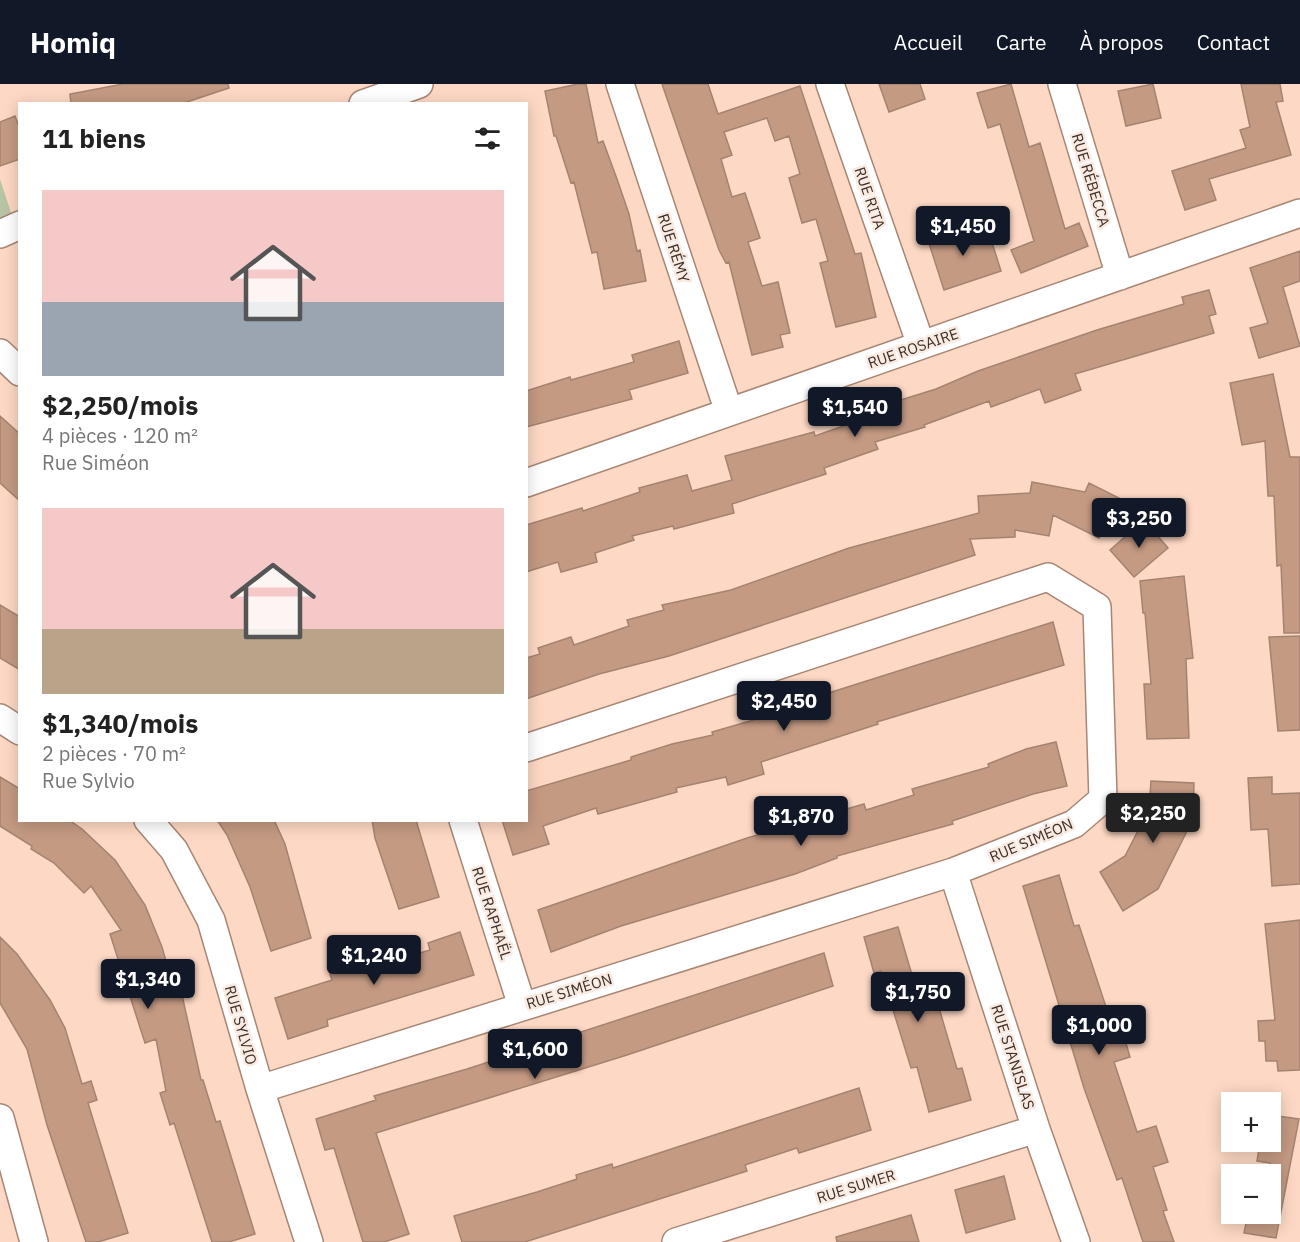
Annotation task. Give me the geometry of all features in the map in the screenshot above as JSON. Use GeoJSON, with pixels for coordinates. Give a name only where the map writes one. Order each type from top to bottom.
{"type":"FeatureCollection","features":[{"type":"Feature","properties":{"kind":"street"},"geometry":{"type":"LineString","coordinates":[[369,102],[419,84]]}},
{"type":"Feature","properties":{"kind":"street","name":"RUE RÉMY"},"geometry":{"type":"LineString","coordinates":[[620,84],[729,412]]}},
{"type":"Feature","properties":{"kind":"street","name":"RUE RITA"},"geometry":{"type":"LineString","coordinates":[[830,84],[921,345]]}},
{"type":"Feature","properties":{"kind":"street","name":"RUE RÉBECCA"},"geometry":{"type":"LineString","coordinates":[[1062,84],[1120,276]]}},
{"type":"Feature","properties":{"kind":"street","name":"RUE ROSAIRE"},"geometry":{"type":"LineString","coordinates":[[528,482],[1300,213]]}},
{"type":"Feature","properties":{"kind":"street"},"geometry":{"type":"LineString","coordinates":[[0,234],[18,226]]}},
{"type":"Feature","properties":{"kind":"street"},"geometry":{"type":"LineString","coordinates":[[0,354],[18,370]]}},
{"type":"Feature","properties":{"kind":"street","name":"RUE SIMÉON"},"geometry":{"type":"LineString","coordinates":[[260,1089],[953,872],[1074,824],[1103,798],[1097,607],[1048,577],[528,747]]}},
{"type":"Feature","properties":{"kind":"street"},"geometry":{"type":"LineString","coordinates":[[0,718],[18,730]]}},
{"type":"Feature","properties":{"kind":"street","name":"RUE SYLVIO"},"geometry":{"type":"LineString","coordinates":[[150,822],[174,850],[211,920],[260,1089],[309,1242]]}},
{"type":"Feature","properties":{"kind":"street","name":"RUE RAPHAËL"},"geometry":{"type":"LineString","coordinates":[[464,822],[522,1006]]}},
{"type":"Feature","properties":{"kind":"street","name":"RUE STANISLAS"},"geometry":{"type":"LineString","coordinates":[[953,872],[1036,1130],[1076,1242]]}},
{"type":"Feature","properties":{"kind":"street"},"geometry":{"type":"LineString","coordinates":[[0,1118],[34,1242]]}},
{"type":"Feature","properties":{"kind":"street","name":"RUE SUMER"},"geometry":{"type":"LineString","coordinates":[[676,1242],[1036,1130]]}},
{"type":"Feature","properties":{"kind":"green space"},"geometry":{"type":"Polygon","coordinates":[[[0,179],[15,225],[0,232],[0,179]]]}},
{"type":"Feature","properties":{"kind":"building"},"geometry":{"type":"Polygon","coordinates":[[[123,84],[228,84],[229,88],[187,102],[71,102],[70,94],[123,84]]]}},
{"type":"Feature","properties":{"kind":"building"},"geometry":{"type":"Polygon","coordinates":[[[586,84],[598,143],[603,141],[617,179],[629,214],[637,251],[640,250],[646,281],[604,289],[597,252],[592,253],[574,182],[571,183],[556,136],[554,136],[545,91],[586,84]]]}},
{"type":"Feature","properties":{"kind":"building"},"geometry":{"type":"Polygon","coordinates":[[[662,84],[708,84],[718,114],[800,86],[855,254],[861,253],[876,317],[836,327],[820,263],[828,261],[816,219],[802,223],[789,178],[800,174],[789,136],[775,141],[767,118],[724,132],[732,155],[721,159],[732,197],[745,193],[760,238],[748,242],[762,286],[778,282],[790,333],[780,335],[783,347],[752,355],[729,262],[726,263],[719,250],[662,84]]]}},
{"type":"Feature","properties":{"kind":"building"},"geometry":{"type":"Polygon","coordinates":[[[879,84],[920,84],[925,99],[889,112],[879,84]]]}},
{"type":"Feature","properties":{"kind":"building"},"geometry":{"type":"Polygon","coordinates":[[[1011,84],[1029,147],[1040,143],[1065,229],[1079,223],[1088,246],[1021,273],[1011,250],[1034,241],[1000,124],[988,128],[977,93],[1011,84]]]}},
{"type":"Feature","properties":{"kind":"building"},"geometry":{"type":"Polygon","coordinates":[[[1153,84],[1161,118],[1126,126],[1118,91],[1153,84]]]}},
{"type":"Feature","properties":{"kind":"building"},"geometry":{"type":"Polygon","coordinates":[[[1241,84],[1280,84],[1283,101],[1276,102],[1291,155],[1209,179],[1216,200],[1185,210],[1172,171],[1246,148],[1240,130],[1250,127],[1241,84]]]}},
{"type":"Feature","properties":{"kind":"building"},"geometry":{"type":"Polygon","coordinates":[[[15,116],[18,124],[18,160],[0,166],[0,122],[15,116]]]}},
{"type":"Feature","properties":{"kind":"building"},"geometry":{"type":"Polygon","coordinates":[[[948,227],[953,242],[988,230],[1001,271],[944,290],[926,234],[948,227]]]}},
{"type":"Feature","properties":{"kind":"building"},"geometry":{"type":"Polygon","coordinates":[[[1300,251],[1300,281],[1283,287],[1300,346],[1259,358],[1250,328],[1268,323],[1250,268],[1300,251]]]}},
{"type":"Feature","properties":{"kind":"building"},"geometry":{"type":"Polygon","coordinates":[[[1209,290],[1216,314],[1209,316],[1214,333],[1075,374],[1081,390],[1045,403],[1040,389],[991,407],[989,401],[924,425],[925,427],[875,442],[878,449],[824,468],[826,474],[732,504],[734,513],[674,529],[673,526],[632,536],[634,540],[595,553],[597,562],[561,572],[558,562],[528,571],[528,524],[582,508],[583,511],[640,492],[639,488],[687,475],[692,491],[732,480],[725,456],[814,432],[815,436],[877,414],[875,408],[936,389],[978,371],[1097,330],[1184,304],[1182,297],[1209,290]]]}},
{"type":"Feature","properties":{"kind":"building"},"geometry":{"type":"Polygon","coordinates":[[[679,341],[688,373],[629,390],[632,399],[528,426],[528,390],[570,377],[571,380],[634,362],[632,355],[679,341]]]}},
{"type":"Feature","properties":{"kind":"building"},"geometry":{"type":"Polygon","coordinates":[[[1273,374],[1290,457],[1300,457],[1300,633],[1284,633],[1281,565],[1277,566],[1274,496],[1268,496],[1265,441],[1242,445],[1230,383],[1273,374]]]}},
{"type":"Feature","properties":{"kind":"building"},"geometry":{"type":"Polygon","coordinates":[[[0,416],[18,432],[18,499],[0,483],[0,416]]]}},
{"type":"Feature","properties":{"kind":"building"},"geometry":{"type":"Polygon","coordinates":[[[1032,482],[1085,492],[1089,483],[1119,498],[1099,538],[1053,515],[1049,536],[1015,530],[1015,537],[970,539],[975,555],[669,656],[599,674],[528,698],[528,657],[540,654],[538,648],[571,637],[574,645],[629,626],[627,620],[664,610],[662,605],[731,590],[849,548],[979,513],[978,496],[1030,493],[1032,482]]]}},
{"type":"Feature","properties":{"kind":"building"},"geometry":{"type":"Polygon","coordinates":[[[1144,520],[1168,548],[1134,577],[1110,550],[1144,520]]]}},
{"type":"Feature","properties":{"kind":"building"},"geometry":{"type":"Polygon","coordinates":[[[1184,576],[1193,658],[1186,659],[1189,738],[1147,739],[1144,684],[1151,684],[1140,581],[1184,576]]]}},
{"type":"Feature","properties":{"kind":"building"},"geometry":{"type":"Polygon","coordinates":[[[0,605],[18,616],[18,669],[0,658],[0,605]]]}},
{"type":"Feature","properties":{"kind":"building"},"geometry":{"type":"Polygon","coordinates":[[[1053,622],[1064,665],[877,722],[878,724],[761,762],[764,774],[728,785],[726,777],[676,788],[677,792],[598,814],[596,808],[543,826],[549,844],[513,855],[503,822],[528,822],[528,790],[631,760],[631,757],[672,744],[713,735],[712,732],[757,719],[756,716],[1053,622]]]}},
{"type":"Feature","properties":{"kind":"building"},"geometry":{"type":"Polygon","coordinates":[[[1300,636],[1300,730],[1278,731],[1269,637],[1300,636]]]}},
{"type":"Feature","properties":{"kind":"building"},"geometry":{"type":"Polygon","coordinates":[[[1056,742],[1067,786],[1033,794],[952,821],[953,824],[837,856],[837,858],[795,874],[621,926],[551,952],[538,910],[747,838],[864,804],[866,810],[914,795],[912,789],[989,767],[988,764],[1026,749],[1056,742]]]}},
{"type":"Feature","properties":{"kind":"building"},"geometry":{"type":"Polygon","coordinates":[[[0,777],[18,788],[18,822],[72,822],[115,860],[145,905],[162,947],[176,996],[182,995],[201,1080],[203,1080],[216,1122],[220,1121],[255,1234],[229,1242],[212,1242],[174,1123],[170,1125],[160,1093],[166,1091],[156,1039],[145,1043],[110,934],[121,930],[91,886],[84,893],[54,863],[0,826],[0,777]]]}},
{"type":"Feature","properties":{"kind":"building"},"geometry":{"type":"Polygon","coordinates":[[[1272,777],[1272,794],[1300,793],[1300,884],[1272,886],[1268,829],[1251,830],[1248,778],[1272,777]]]}},
{"type":"Feature","properties":{"kind":"building"},"geometry":{"type":"Polygon","coordinates":[[[1151,781],[1194,783],[1193,819],[1158,889],[1123,911],[1100,872],[1125,856],[1149,809],[1151,781]]]}},
{"type":"Feature","properties":{"kind":"building"},"geometry":{"type":"Polygon","coordinates":[[[218,822],[275,822],[285,844],[311,938],[271,951],[250,887],[227,835],[218,822]]]}},
{"type":"Feature","properties":{"kind":"building"},"geometry":{"type":"Polygon","coordinates":[[[372,822],[417,822],[439,897],[399,909],[375,838],[372,822]]]}},
{"type":"Feature","properties":{"kind":"building"},"geometry":{"type":"Polygon","coordinates":[[[1059,875],[1074,926],[1079,925],[1110,1019],[1118,1016],[1130,1057],[1114,1062],[1137,1132],[1156,1126],[1168,1162],[1153,1167],[1167,1210],[1163,1211],[1174,1242],[1143,1242],[1122,1178],[1117,1180],[1084,1088],[1023,886],[1059,875]]]}},
{"type":"Feature","properties":{"kind":"building"},"geometry":{"type":"Polygon","coordinates":[[[1300,920],[1300,1070],[1278,1071],[1277,1061],[1266,1061],[1265,1041],[1259,1041],[1258,1021],[1275,1020],[1265,924],[1300,920]]]}},
{"type":"Feature","properties":{"kind":"building"},"geometry":{"type":"Polygon","coordinates":[[[898,927],[912,975],[918,973],[922,987],[932,984],[957,1069],[962,1068],[971,1100],[929,1112],[917,1067],[911,1068],[881,971],[874,973],[864,937],[898,927]]]}},
{"type":"Feature","properties":{"kind":"building"},"geometry":{"type":"Polygon","coordinates":[[[460,932],[474,975],[327,1020],[328,1026],[288,1039],[275,998],[332,980],[330,974],[365,963],[367,969],[430,950],[428,943],[460,932]]]}},
{"type":"Feature","properties":{"kind":"building"},"geometry":{"type":"Polygon","coordinates":[[[0,937],[17,954],[50,1000],[65,1028],[82,1084],[91,1081],[97,1100],[88,1103],[128,1233],[98,1242],[86,1242],[47,1125],[27,1049],[0,1003],[0,937]]]}},
{"type":"Feature","properties":{"kind":"building"},"geometry":{"type":"Polygon","coordinates":[[[824,953],[833,986],[627,1055],[376,1133],[409,1234],[384,1242],[363,1242],[334,1148],[325,1150],[316,1119],[376,1100],[374,1096],[467,1069],[824,953]]]}},
{"type":"Feature","properties":{"kind":"building"},"geometry":{"type":"Polygon","coordinates":[[[859,1088],[871,1130],[799,1153],[797,1148],[745,1165],[747,1171],[525,1242],[462,1242],[454,1216],[577,1179],[576,1175],[612,1164],[613,1168],[859,1088]]]}},
{"type":"Feature","properties":{"kind":"building"},"geometry":{"type":"Polygon","coordinates":[[[1281,1117],[1299,1119],[1281,1212],[1281,1164],[1257,1161],[1258,1152],[1281,1152],[1281,1117]]]}},
{"type":"Feature","properties":{"kind":"building"},"geometry":{"type":"Polygon","coordinates":[[[1004,1176],[1015,1219],[966,1233],[955,1190],[1004,1176]]]}},
{"type":"Feature","properties":{"kind":"building"},"geometry":{"type":"Polygon","coordinates":[[[911,1215],[919,1242],[837,1242],[836,1237],[911,1215]]]}},
{"type":"Feature","properties":{"kind":"building"},"geometry":{"type":"Polygon","coordinates":[[[1246,1224],[1279,1224],[1276,1238],[1244,1233],[1246,1224]]]}}]}
